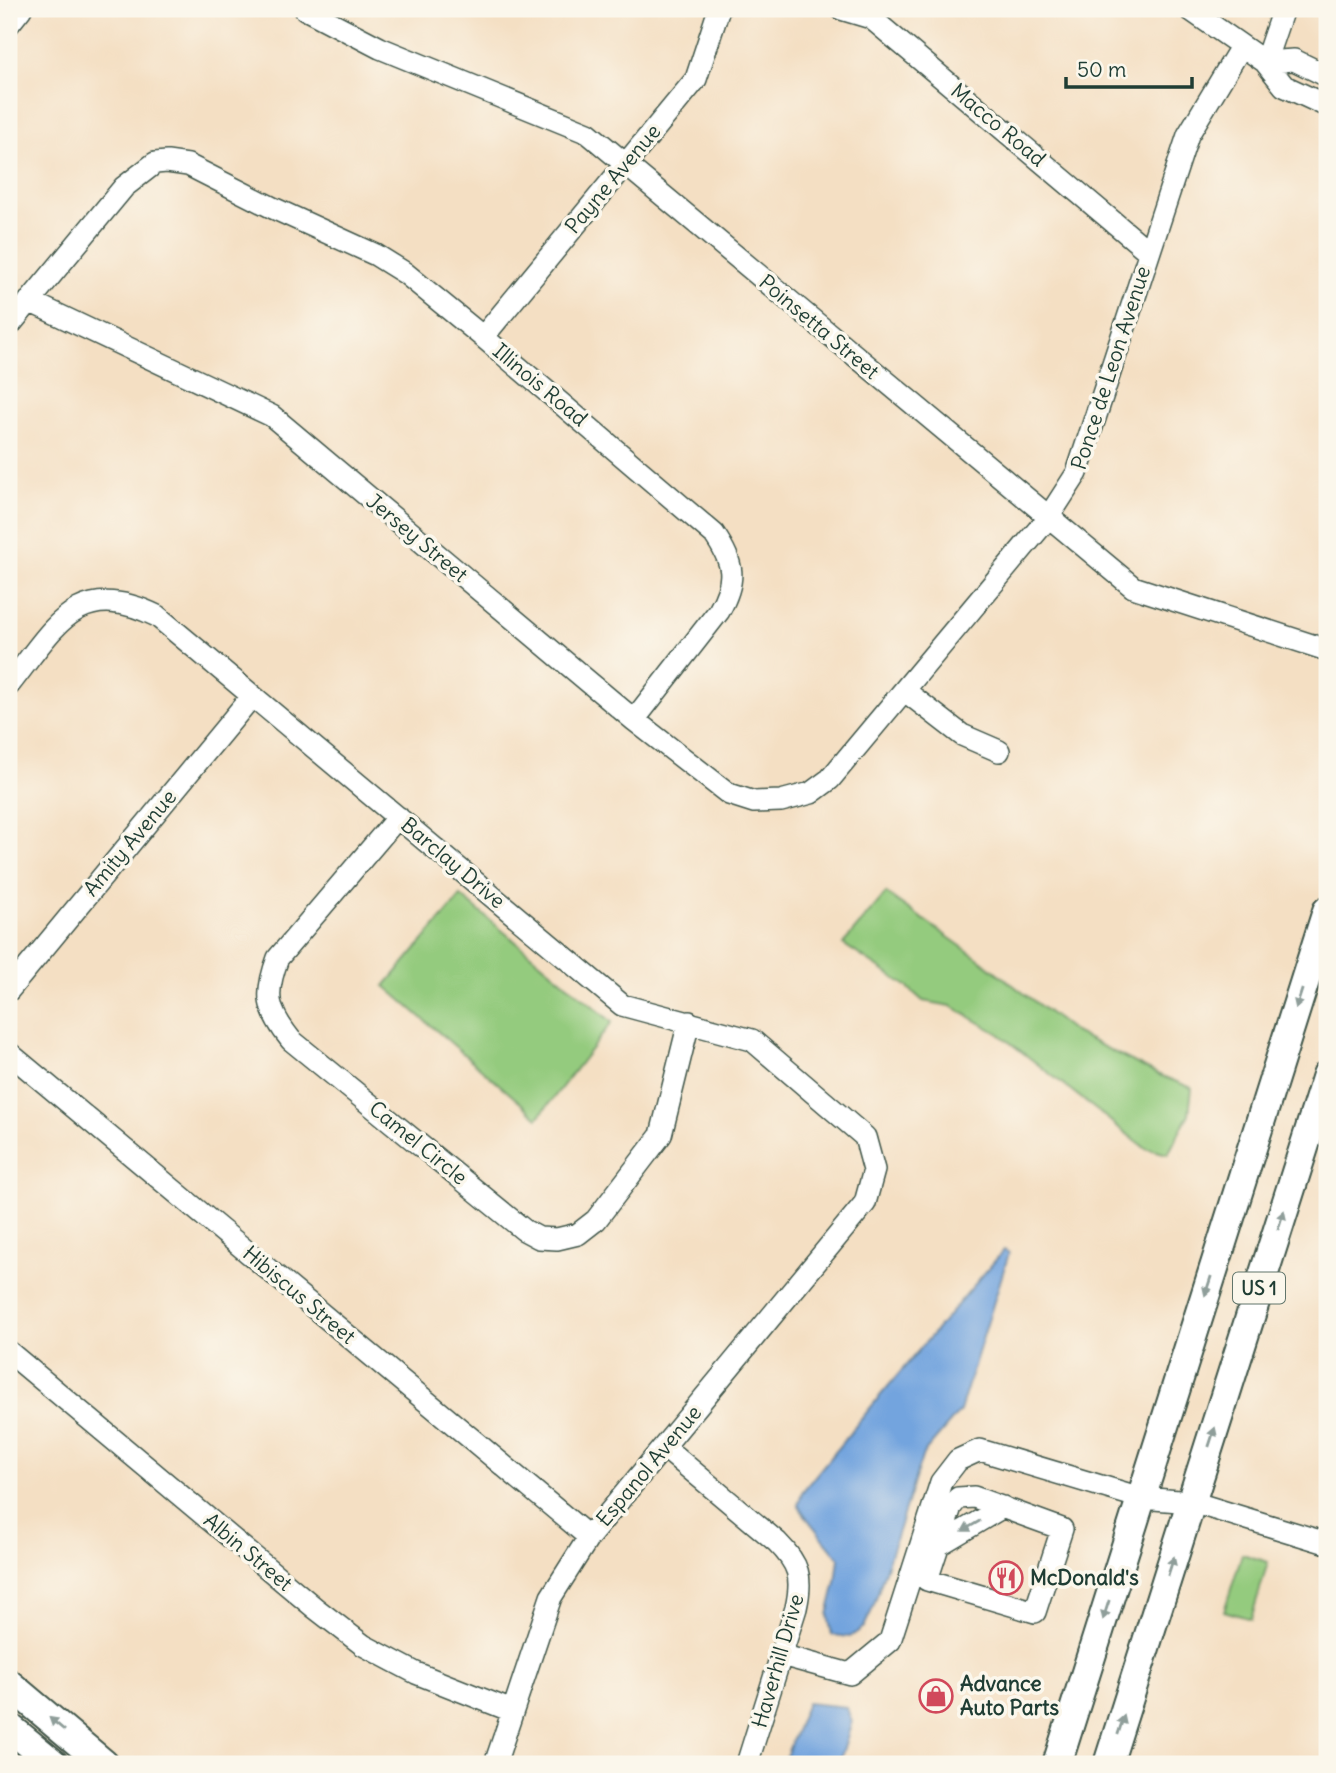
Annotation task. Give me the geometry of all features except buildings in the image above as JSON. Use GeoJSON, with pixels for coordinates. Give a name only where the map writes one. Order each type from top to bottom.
{"type":"FeatureCollection","features":[{"type":"Feature","properties":{"kind":"main road","name":"US 1"},"geometry":{"type":"LineString","coordinates":[[1056,1764],[1327,911]]}},
{"type":"Feature","properties":{"kind":"main road","name":"US 1"},"geometry":{"type":"LineString","coordinates":[[1108,1764],[1327,1075]]}},
{"type":"Feature","properties":{"kind":"main road"},"geometry":{"type":"LineString","coordinates":[[9,1684],[104,1764]]}},
{"type":"Feature","properties":{"kind":"main road"},"geometry":{"type":"LineString","coordinates":[[9,1727],[54,1764]]}},
{"type":"Feature","properties":{"kind":"street"},"geometry":{"type":"LineString","coordinates":[[9,23],[21,9]]}},
{"type":"Feature","properties":{"kind":"street","name":"Poinsetta Street"},"geometry":{"type":"LineString","coordinates":[[304,9],[380,48],[588,133],[1133,587],[1327,650]]}},
{"type":"Feature","properties":{"kind":"street","name":"Payne Avenue"},"geometry":{"type":"LineString","coordinates":[[483,337],[696,79],[719,9]]}},
{"type":"Feature","properties":{"kind":"street","name":"Macco Road"},"geometry":{"type":"LineString","coordinates":[[841,9],[871,18],[1149,252]]}},
{"type":"Feature","properties":{"kind":"street"},"geometry":{"type":"LineString","coordinates":[[1189,9],[1265,62],[1284,86],[1327,106]]}},
{"type":"Feature","properties":{"kind":"street"},"geometry":{"type":"LineString","coordinates":[[1265,62],[1283,9]]}},
{"type":"Feature","properties":{"kind":"street","name":"Ponce de Leon Avenue"},"geometry":{"type":"LineString","coordinates":[[781,801],[811,793],[830,779],[1048,518],[1077,473],[1188,135],[1241,47]]}},
{"type":"Feature","properties":{"kind":"street"},"geometry":{"type":"LineString","coordinates":[[1265,62],[1294,60],[1327,76]]}},
{"type":"Feature","properties":{"kind":"street","name":"Illinois Road"},"geometry":{"type":"LineString","coordinates":[[29,301],[124,187],[155,163],[167,162],[188,165],[376,255],[405,273],[714,534],[727,553],[732,575],[728,595],[719,611],[634,720]]}},
{"type":"Feature","properties":{"kind":"street"},"geometry":{"type":"LineString","coordinates":[[9,326],[29,301]]}},
{"type":"Feature","properties":{"kind":"street","name":"Jersey Street"},"geometry":{"type":"LineString","coordinates":[[29,301],[271,416],[634,720],[729,794],[754,802],[781,801]]}},
{"type":"Feature","properties":{"kind":"street","name":"Barclay Drive"},"geometry":{"type":"LineString","coordinates":[[9,685],[65,615],[89,604],[110,601],[136,606],[157,616],[622,1004],[752,1040],[865,1137],[874,1170],[865,1203]]}},
{"type":"Feature","properties":{"kind":"street"},"geometry":{"type":"LineString","coordinates":[[905,691],[962,735],[999,751]]}},
{"type":"Feature","properties":{"kind":"street","name":"Amity Avenue"},"geometry":{"type":"LineString","coordinates":[[9,990],[252,696]]}},
{"type":"Feature","properties":{"kind":"street","name":"Camel Circle"},"geometry":{"type":"LineString","coordinates":[[398,817],[278,958],[270,978],[268,1000],[276,1022],[292,1040],[524,1230],[539,1238],[556,1238],[578,1234],[596,1220],[661,1135],[689,1022]]}},
{"type":"Feature","properties":{"kind":"street","name":"Hibiscus Street"},"geometry":{"type":"LineString","coordinates":[[9,1053],[589,1536]]}},
{"type":"Feature","properties":{"kind":"street","name":"Espanol Avenue"},"geometry":{"type":"LineString","coordinates":[[495,1764],[551,1597],[589,1536],[665,1448],[865,1203]]}},
{"type":"Feature","properties":{"kind":"street","name":"Albin Street"},"geometry":{"type":"LineString","coordinates":[[9,1352],[315,1608],[363,1645],[416,1673],[512,1711]]}},
{"type":"Feature","properties":{"kind":"street","name":"Haverhill Drive"},"geometry":{"type":"LineString","coordinates":[[665,1448],[777,1542],[792,1557],[799,1573],[800,1592],[747,1764]]}},
{"type":"Feature","properties":{"kind":"street"},"geometry":{"type":"LineString","coordinates":[[945,1499],[974,1497],[1062,1528],[1035,1612],[927,1580],[939,1545],[945,1499],[940,1482],[958,1460],[980,1450],[1141,1498],[1192,1502],[1323,1542]]}},
{"type":"Feature","properties":{"kind":"street"},"geometry":{"type":"LineString","coordinates":[[781,1655],[850,1674],[890,1641],[945,1499]]}},
{"type":"Feature","properties":{"kind":"street"},"geometry":{"type":"LineString","coordinates":[[939,1545],[1003,1507]]}},
{"type":"Feature","properties":{"kind":"green space"},"geometry":{"type":"Polygon","coordinates":[[[886,893],[982,961],[1074,1032],[1157,1074],[1192,1088],[1189,1114],[1168,1154],[1145,1148],[999,1034],[951,1006],[923,1001],[905,985],[843,944],[886,893]]]}},
{"type":"Feature","properties":{"kind":"green space"},"geometry":{"type":"Polygon","coordinates":[[[461,896],[612,1022],[538,1118],[385,986],[461,896]]]}},
{"type":"Feature","properties":{"kind":"green space"},"geometry":{"type":"Polygon","coordinates":[[[1242,1554],[1268,1562],[1251,1619],[1224,1611],[1242,1554]]]}},
{"type":"Feature","properties":{"kind":"water"},"geometry":{"type":"Polygon","coordinates":[[[1004,1250],[1009,1253],[960,1411],[923,1454],[873,1608],[864,1627],[850,1637],[832,1635],[828,1615],[839,1558],[798,1505],[802,1492],[1004,1250]]]}},
{"type":"Feature","properties":{"kind":"water"},"geometry":{"type":"Polygon","coordinates":[[[807,1703],[846,1707],[852,1721],[839,1764],[783,1764],[807,1703]]]}},
{"type":"Feature","properties":{"kind":"place","name":"McDonald's"},"geometry":{"type":"Point","coordinates":[1006,1578]}},
{"type":"Feature","properties":{"kind":"place","name":"Advance Auto Parts"},"geometry":{"type":"Point","coordinates":[936,1696]}}]}
